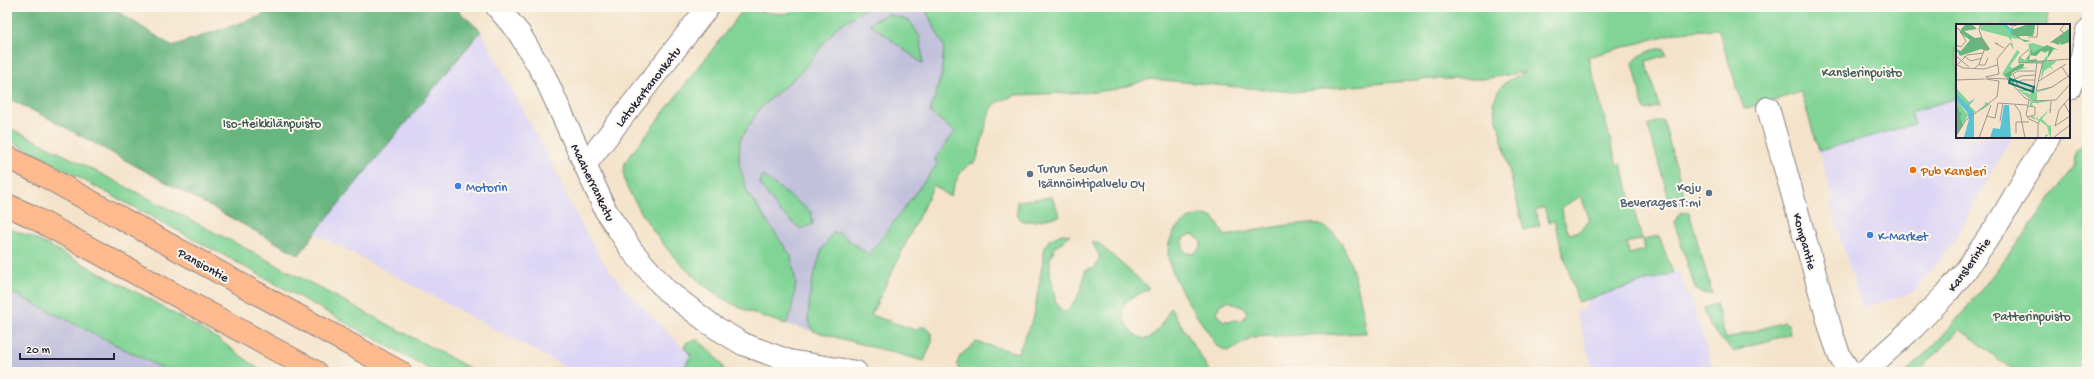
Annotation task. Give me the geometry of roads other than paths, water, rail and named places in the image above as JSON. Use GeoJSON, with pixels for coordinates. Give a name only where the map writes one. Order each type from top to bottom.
{"type":"FeatureCollection","features":[{"type":"Feature","properties":{"kind":"main road","name":"Pansiontie"},"geometry":{"type":"LineString","coordinates":[[7,157],[41,174],[400,372]]}},
{"type":"Feature","properties":{"kind":"main road"},"geometry":{"type":"LineString","coordinates":[[7,205],[29,215],[316,372]]}},
{"type":"Feature","properties":{"kind":"street","name":"Maaherrankatu"},"geometry":{"type":"LineString","coordinates":[[497,7],[519,33],[544,75],[606,211],[633,252],[666,290],[713,326],[787,367]]}},
{"type":"Feature","properties":{"kind":"street","name":"Latokartanonkatu"},"geometry":{"type":"LineString","coordinates":[[585,165],[708,7]]}},
{"type":"Feature","properties":{"kind":"street"},"geometry":{"type":"LineString","coordinates":[[2070,87],[2085,61],[2087,31]]}},
{"type":"Feature","properties":{"kind":"street","name":"Kompantie"},"geometry":{"type":"LineString","coordinates":[[1768,108],[1832,334],[1840,357],[1850,372]]}},
{"type":"Feature","properties":{"kind":"street","name":"Kanslerintie"},"geometry":{"type":"LineString","coordinates":[[1864,372],[1914,328],[1948,293],[1966,270],[1999,222],[2048,138]]}},
{"type":"Feature","properties":{"kind":"street"},"geometry":{"type":"LineString","coordinates":[[787,367],[856,372]]}},
{"type":"Feature","properties":{"kind":"place","name":"Pub Kansleri"},"geometry":{"type":"Point","coordinates":[1913,170]}},
{"type":"Feature","properties":{"kind":"place","name":"Turun Seudun Isännöintipalvelu Oy"},"geometry":{"type":"Point","coordinates":[1030,174]}},
{"type":"Feature","properties":{"kind":"place","name":"Motorin"},"geometry":{"type":"Point","coordinates":[458,186]}},
{"type":"Feature","properties":{"kind":"place","name":"Koju Beverages T:mi"},"geometry":{"type":"Point","coordinates":[1709,193]}},
{"type":"Feature","properties":{"kind":"place","name":"K-Market"},"geometry":{"type":"Point","coordinates":[1870,235]}},
{"type":"Feature","properties":{"kind":"park label","name":"Kanslerinpuisto"},"geometry":{"type":"Point","coordinates":[1862,71]}},
{"type":"Feature","properties":{"kind":"park label","name":"Iso-Heikkilänpuisto"},"geometry":{"type":"Point","coordinates":[272,122]}},
{"type":"Feature","properties":{"kind":"park label","name":"Patterinpuisto"},"geometry":{"type":"Point","coordinates":[2032,315]}}]}
